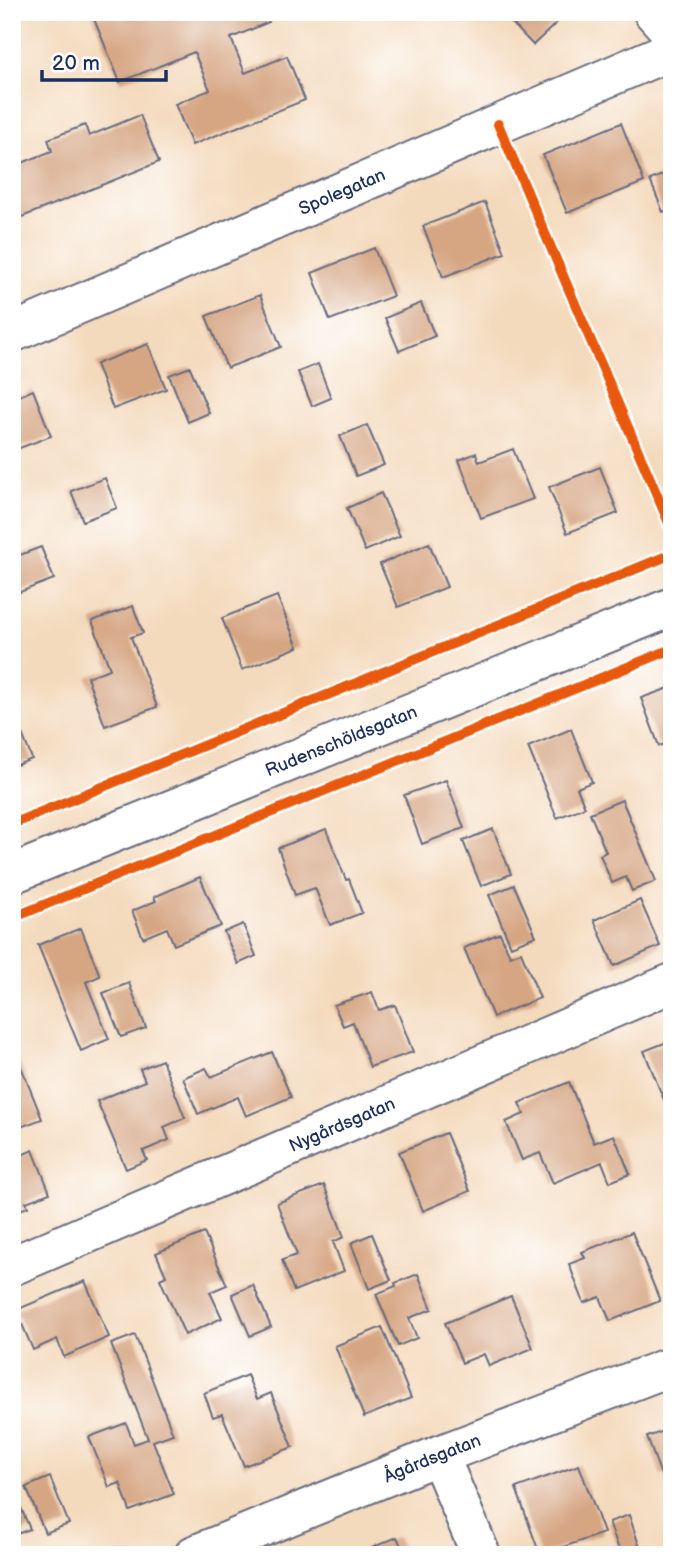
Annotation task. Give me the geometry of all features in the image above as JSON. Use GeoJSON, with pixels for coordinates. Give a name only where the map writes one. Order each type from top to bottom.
{"type":"FeatureCollection","features":[{"type":"Feature","properties":{"kind":"street"},"geometry":{"type":"LineString","coordinates":[[653,12],[672,33]]}},
{"type":"Feature","properties":{"kind":"street","name":"Spolegatan"},"geometry":{"type":"LineString","coordinates":[[12,333],[672,50]]}},
{"type":"Feature","properties":{"kind":"street","name":"Rudenschöldsgatan"},"geometry":{"type":"LineString","coordinates":[[12,874],[672,607]]}},
{"type":"Feature","properties":{"kind":"street","name":"Nygårdsgatan"},"geometry":{"type":"LineString","coordinates":[[12,1266],[672,983]]}},
{"type":"Feature","properties":{"kind":"street","name":"Ågårdsgatan"},"geometry":{"type":"LineString","coordinates":[[194,1555],[439,1455],[672,1366]]}},
{"type":"Feature","properties":{"kind":"street"},"geometry":{"type":"LineString","coordinates":[[439,1455],[481,1555]]}},
{"type":"Feature","properties":{"kind":"building"},"geometry":{"type":"Polygon","coordinates":[[[91,12],[266,12],[269,22],[231,38],[245,73],[287,56],[305,100],[192,145],[175,104],[210,90],[194,52],[120,82],[91,12]]]}},
{"type":"Feature","properties":{"kind":"building"},"geometry":{"type":"Polygon","coordinates":[[[519,12],[568,12],[533,45],[510,21],[519,12]]]}},
{"type":"Feature","properties":{"kind":"building"},"geometry":{"type":"Polygon","coordinates":[[[140,115],[159,162],[12,221],[12,167],[52,151],[48,139],[85,125],[89,136],[140,115]]]}},
{"type":"Feature","properties":{"kind":"building"},"geometry":{"type":"Polygon","coordinates":[[[621,123],[644,182],[567,213],[543,155],[621,123]]]}},
{"type":"Feature","properties":{"kind":"building"},"geometry":{"type":"Polygon","coordinates":[[[672,171],[672,208],[663,212],[650,180],[672,171]]]}},
{"type":"Feature","properties":{"kind":"building"},"geometry":{"type":"Polygon","coordinates":[[[485,202],[505,253],[443,277],[423,226],[485,202]]]}},
{"type":"Feature","properties":{"kind":"building"},"geometry":{"type":"Polygon","coordinates":[[[374,248],[393,296],[330,320],[312,273],[374,248]]]}},
{"type":"Feature","properties":{"kind":"building"},"geometry":{"type":"Polygon","coordinates":[[[260,295],[281,347],[227,368],[206,316],[260,295]]]}},
{"type":"Feature","properties":{"kind":"building"},"geometry":{"type":"Polygon","coordinates":[[[421,303],[435,336],[399,351],[385,318],[421,303]]]}},
{"type":"Feature","properties":{"kind":"building"},"geometry":{"type":"Polygon","coordinates":[[[148,344],[166,389],[113,409],[96,364],[148,344]]]}},
{"type":"Feature","properties":{"kind":"building"},"geometry":{"type":"Polygon","coordinates":[[[318,364],[331,398],[312,406],[298,372],[318,364]]]}},
{"type":"Feature","properties":{"kind":"building"},"geometry":{"type":"Polygon","coordinates":[[[190,367],[209,413],[188,422],[169,375],[190,367]]]}},
{"type":"Feature","properties":{"kind":"building"},"geometry":{"type":"Polygon","coordinates":[[[33,390],[51,436],[12,451],[12,399],[33,390]]]}},
{"type":"Feature","properties":{"kind":"building"},"geometry":{"type":"Polygon","coordinates":[[[367,425],[384,465],[356,476],[340,436],[367,425]]]}},
{"type":"Feature","properties":{"kind":"building"},"geometry":{"type":"Polygon","coordinates":[[[513,449],[533,499],[481,518],[459,460],[476,453],[479,462],[513,449]]]}},
{"type":"Feature","properties":{"kind":"building"},"geometry":{"type":"Polygon","coordinates":[[[600,467],[618,513],[567,533],[549,487],[600,467]]]}},
{"type":"Feature","properties":{"kind":"building"},"geometry":{"type":"Polygon","coordinates":[[[105,478],[117,508],[83,521],[71,491],[105,478]]]}},
{"type":"Feature","properties":{"kind":"building"},"geometry":{"type":"Polygon","coordinates":[[[381,493],[400,536],[365,551],[347,508],[381,493]]]}},
{"type":"Feature","properties":{"kind":"building"},"geometry":{"type":"Polygon","coordinates":[[[429,543],[447,587],[398,607],[380,564],[429,543]]]}},
{"type":"Feature","properties":{"kind":"building"},"geometry":{"type":"Polygon","coordinates":[[[41,547],[54,579],[12,595],[12,558],[41,547]]]}},
{"type":"Feature","properties":{"kind":"building"},"geometry":{"type":"Polygon","coordinates":[[[277,596],[298,647],[242,670],[222,618],[277,596]]]}},
{"type":"Feature","properties":{"kind":"building"},"geometry":{"type":"Polygon","coordinates":[[[133,606],[143,633],[131,637],[157,707],[105,726],[87,677],[110,669],[92,621],[133,606]]]}},
{"type":"Feature","properties":{"kind":"building"},"geometry":{"type":"Polygon","coordinates":[[[672,687],[672,741],[659,746],[641,698],[672,687]]]}},
{"type":"Feature","properties":{"kind":"building"},"geometry":{"type":"Polygon","coordinates":[[[12,708],[32,759],[12,767],[12,708]]]}},
{"type":"Feature","properties":{"kind":"building"},"geometry":{"type":"Polygon","coordinates":[[[571,729],[592,782],[577,788],[585,807],[557,818],[528,747],[571,729]]]}},
{"type":"Feature","properties":{"kind":"building"},"geometry":{"type":"Polygon","coordinates":[[[446,780],[464,828],[422,844],[404,795],[446,780]]]}},
{"type":"Feature","properties":{"kind":"building"},"geometry":{"type":"Polygon","coordinates":[[[622,800],[656,881],[632,891],[626,877],[612,883],[600,855],[606,852],[590,813],[622,800]]]}},
{"type":"Feature","properties":{"kind":"building"},"geometry":{"type":"Polygon","coordinates":[[[326,829],[362,913],[330,925],[315,888],[295,895],[278,848],[326,829]]]}},
{"type":"Feature","properties":{"kind":"building"},"geometry":{"type":"Polygon","coordinates":[[[493,829],[511,874],[481,886],[463,841],[493,829]]]}},
{"type":"Feature","properties":{"kind":"building"},"geometry":{"type":"Polygon","coordinates":[[[200,877],[221,926],[174,945],[167,928],[143,938],[132,911],[156,901],[154,897],[200,877]]]}},
{"type":"Feature","properties":{"kind":"building"},"geometry":{"type":"Polygon","coordinates":[[[514,885],[536,936],[511,946],[489,895],[514,885]]]}},
{"type":"Feature","properties":{"kind":"building"},"geometry":{"type":"Polygon","coordinates":[[[640,900],[660,946],[614,966],[594,920],[640,900]]]}},
{"type":"Feature","properties":{"kind":"building"},"geometry":{"type":"Polygon","coordinates":[[[243,924],[256,956],[238,964],[224,932],[243,924]]]}},
{"type":"Feature","properties":{"kind":"building"},"geometry":{"type":"Polygon","coordinates":[[[81,928],[100,976],[86,982],[109,1039],[81,1051],[38,945],[81,928]]]}},
{"type":"Feature","properties":{"kind":"building"},"geometry":{"type":"Polygon","coordinates":[[[500,933],[510,956],[521,952],[540,998],[493,1017],[464,948],[500,933]]]}},
{"type":"Feature","properties":{"kind":"building"},"geometry":{"type":"Polygon","coordinates":[[[129,983],[146,1028],[121,1037],[103,993],[129,983]]]}},
{"type":"Feature","properties":{"kind":"building"},"geometry":{"type":"Polygon","coordinates":[[[372,992],[379,1010],[395,1005],[413,1052],[370,1067],[353,1022],[343,1026],[334,1005],[372,992]]]}},
{"type":"Feature","properties":{"kind":"building"},"geometry":{"type":"Polygon","coordinates":[[[672,1040],[672,1103],[666,1105],[644,1051],[672,1040]]]}},
{"type":"Feature","properties":{"kind":"building"},"geometry":{"type":"Polygon","coordinates":[[[14,1049],[42,1119],[18,1128],[12,1114],[14,1049]]]}},
{"type":"Feature","properties":{"kind":"building"},"geometry":{"type":"Polygon","coordinates":[[[272,1052],[291,1097],[246,1116],[238,1097],[198,1114],[183,1078],[206,1068],[211,1077],[272,1052]]]}},
{"type":"Feature","properties":{"kind":"building"},"geometry":{"type":"Polygon","coordinates":[[[162,1060],[185,1118],[164,1127],[169,1140],[143,1151],[147,1160],[126,1169],[97,1101],[145,1081],[140,1069],[162,1060]]]}},
{"type":"Feature","properties":{"kind":"building"},"geometry":{"type":"Polygon","coordinates":[[[569,1082],[594,1143],[614,1135],[630,1174],[610,1182],[602,1162],[553,1183],[540,1153],[522,1160],[506,1122],[524,1114],[519,1103],[569,1082]]]}},
{"type":"Feature","properties":{"kind":"building"},"geometry":{"type":"Polygon","coordinates":[[[446,1133],[470,1191],[423,1211],[399,1152],[446,1133]]]}},
{"type":"Feature","properties":{"kind":"building"},"geometry":{"type":"Polygon","coordinates":[[[33,1150],[50,1193],[26,1202],[28,1207],[12,1213],[12,1159],[33,1150]]]}},
{"type":"Feature","properties":{"kind":"building"},"geometry":{"type":"Polygon","coordinates":[[[324,1185],[344,1237],[333,1242],[344,1271],[294,1291],[282,1260],[297,1255],[277,1203],[324,1185]]]}},
{"type":"Feature","properties":{"kind":"building"},"geometry":{"type":"Polygon","coordinates":[[[632,1232],[660,1301],[610,1321],[600,1297],[584,1303],[569,1264],[585,1258],[582,1252],[632,1232]]]}},
{"type":"Feature","properties":{"kind":"building"},"geometry":{"type":"Polygon","coordinates":[[[204,1233],[227,1285],[210,1292],[222,1318],[185,1335],[160,1279],[166,1276],[156,1253],[204,1233]]]}},
{"type":"Feature","properties":{"kind":"building"},"geometry":{"type":"Polygon","coordinates":[[[372,1234],[391,1280],[369,1289],[351,1243],[372,1234]]]}},
{"type":"Feature","properties":{"kind":"building"},"geometry":{"type":"Polygon","coordinates":[[[418,1274],[432,1309],[409,1318],[417,1338],[398,1346],[376,1294],[418,1274]]]}},
{"type":"Feature","properties":{"kind":"building"},"geometry":{"type":"Polygon","coordinates":[[[85,1281],[109,1337],[64,1357],[57,1339],[33,1350],[16,1310],[85,1281]]]}},
{"type":"Feature","properties":{"kind":"building"},"geometry":{"type":"Polygon","coordinates":[[[253,1285],[271,1327],[250,1336],[232,1294],[253,1285]]]}},
{"type":"Feature","properties":{"kind":"building"},"geometry":{"type":"Polygon","coordinates":[[[511,1296],[533,1348],[489,1366],[484,1354],[462,1363],[445,1323],[511,1296]]]}},
{"type":"Feature","properties":{"kind":"building"},"geometry":{"type":"Polygon","coordinates":[[[382,1327],[411,1398],[364,1417],[335,1346],[382,1327]]]}},
{"type":"Feature","properties":{"kind":"building"},"geometry":{"type":"Polygon","coordinates":[[[135,1335],[173,1434],[153,1441],[174,1494],[130,1511],[120,1483],[109,1487],[89,1437],[126,1423],[134,1444],[148,1439],[111,1344],[135,1335]]]}},
{"type":"Feature","properties":{"kind":"building"},"geometry":{"type":"Polygon","coordinates":[[[247,1375],[257,1399],[271,1393],[293,1447],[244,1466],[222,1414],[213,1417],[204,1393],[247,1375]]]}},
{"type":"Feature","properties":{"kind":"building"},"geometry":{"type":"Polygon","coordinates":[[[672,1428],[672,1471],[661,1475],[647,1437],[672,1428]]]}},
{"type":"Feature","properties":{"kind":"building"},"geometry":{"type":"Polygon","coordinates":[[[579,1465],[604,1533],[540,1555],[516,1488],[579,1465]]]}},
{"type":"Feature","properties":{"kind":"building"},"geometry":{"type":"Polygon","coordinates":[[[50,1477],[69,1524],[45,1533],[26,1487],[50,1477]]]}},
{"type":"Feature","properties":{"kind":"building"},"geometry":{"type":"Polygon","coordinates":[[[12,1487],[30,1529],[12,1536],[12,1487]]]}},
{"type":"Feature","properties":{"kind":"building"},"geometry":{"type":"Polygon","coordinates":[[[629,1515],[640,1548],[621,1555],[609,1522],[629,1515]]]}},
{"type":"Feature","properties":{"kind":"building"},"geometry":{"type":"Polygon","coordinates":[[[397,1537],[405,1555],[355,1555],[397,1537]]]}},
{"type":"Feature","properties":{"kind":"cycle path"},"geometry":{"type":"LineString","coordinates":[[498,124],[672,530]]}},
{"type":"Feature","properties":{"kind":"cycle path"},"geometry":{"type":"LineString","coordinates":[[12,824],[672,554]]}},
{"type":"Feature","properties":{"kind":"cycle path"},"geometry":{"type":"LineString","coordinates":[[12,918],[672,649]]}}]}
